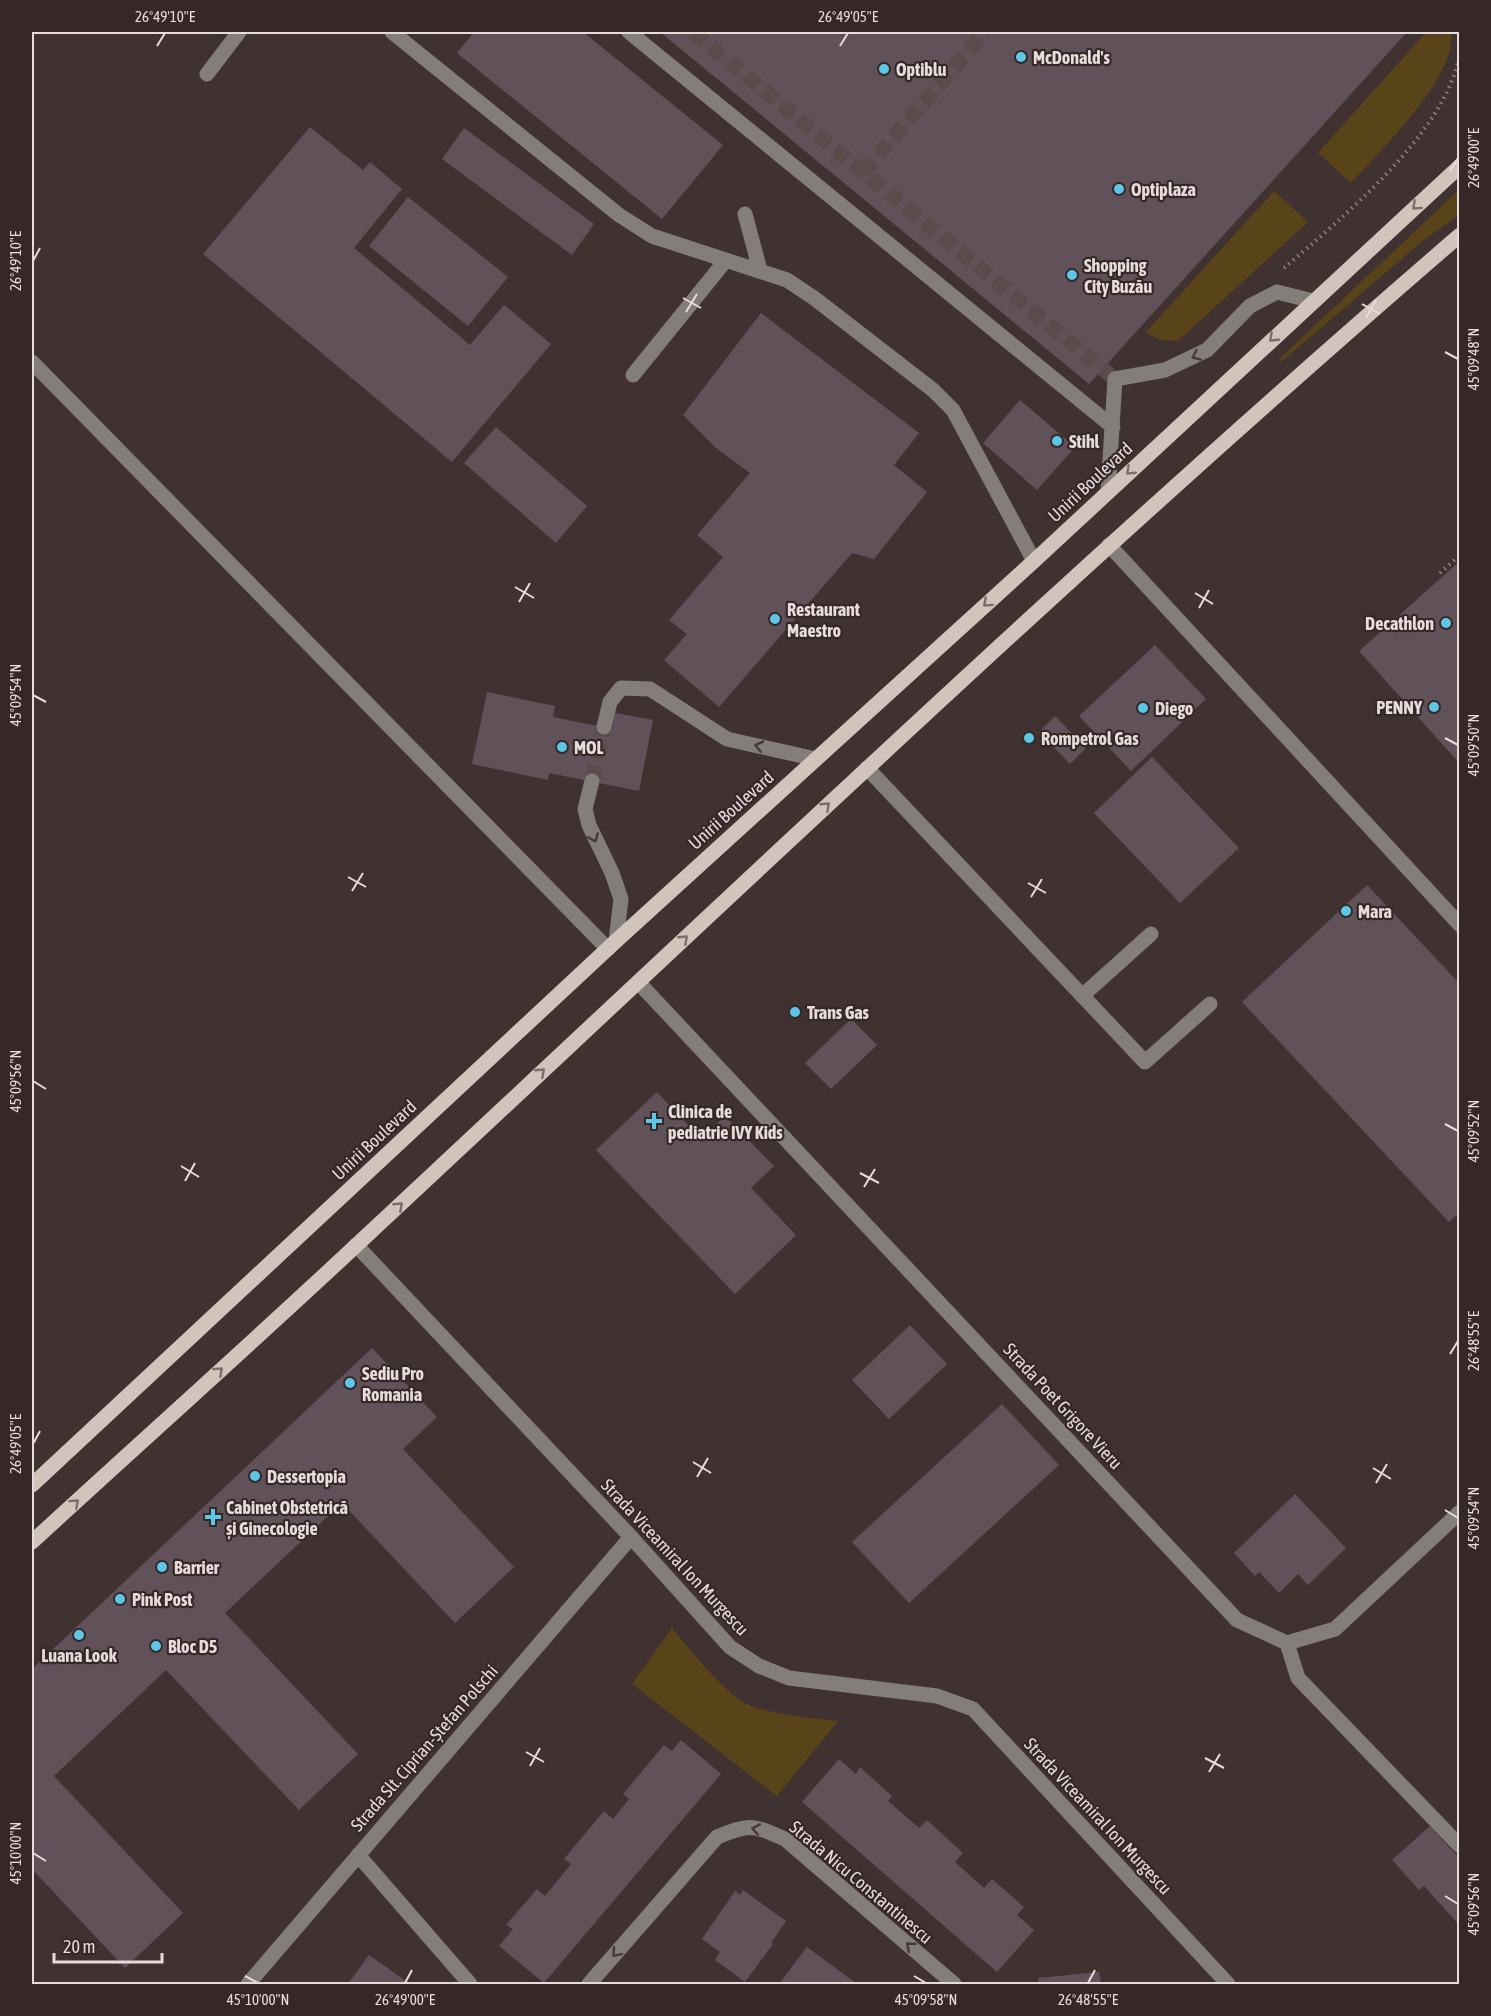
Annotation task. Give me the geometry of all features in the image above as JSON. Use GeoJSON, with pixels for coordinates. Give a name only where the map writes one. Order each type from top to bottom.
{"type":"FeatureCollection","features":[{"type":"Feature","properties":{"kind":"main road","name":"Unirii Boulevard"},"geometry":{"type":"LineString","coordinates":[[32,1485],[612,945],[1034,561],[1460,166]]}},
{"type":"Feature","properties":{"kind":"main road"},"geometry":{"type":"LineString","coordinates":[[32,1542],[356,1245],[1109,545],[1245,422],[1460,235]]}},
{"type":"Feature","properties":{"kind":"street"},"geometry":{"type":"LineString","coordinates":[[207,74],[239,32]]}},
{"type":"Feature","properties":{"kind":"street"},"geometry":{"type":"LineString","coordinates":[[392,32],[619,215],[652,236],[787,280],[814,298],[933,390],[953,410],[1034,561]]}},
{"type":"Feature","properties":{"kind":"street"},"geometry":{"type":"LineString","coordinates":[[629,32],[1113,427]]}},
{"type":"Feature","properties":{"kind":"street"},"geometry":{"type":"LineString","coordinates":[[745,214],[760,270]]}},
{"type":"Feature","properties":{"kind":"street"},"geometry":{"type":"LineString","coordinates":[[633,375],[726,260]]}},
{"type":"Feature","properties":{"kind":"street"},"geometry":{"type":"LineString","coordinates":[[1108,492],[1115,379],[1165,370],[1207,351],[1250,306],[1277,292],[1313,301]]}},
{"type":"Feature","properties":{"kind":"street"},"geometry":{"type":"LineString","coordinates":[[32,362],[612,945]]}},
{"type":"Feature","properties":{"kind":"street"},"geometry":{"type":"LineString","coordinates":[[1109,545],[1460,925]]}},
{"type":"Feature","properties":{"kind":"street"},"geometry":{"type":"LineString","coordinates":[[604,727],[610,702],[621,688],[650,689],[727,739],[816,759]]}},
{"type":"Feature","properties":{"kind":"street"},"geometry":{"type":"LineString","coordinates":[[867,768],[1145,1062],[1210,1004]]}},
{"type":"Feature","properties":{"kind":"street"},"geometry":{"type":"LineString","coordinates":[[592,782],[585,809],[589,825],[612,873],[621,899],[612,945]]}},
{"type":"Feature","properties":{"kind":"street"},"geometry":{"type":"LineString","coordinates":[[1082,996],[1151,934]]}},
{"type":"Feature","properties":{"kind":"street","name":"Strada Poet Grigore Vieru"},"geometry":{"type":"LineString","coordinates":[[638,982],[1237,1620],[1287,1643]]}},
{"type":"Feature","properties":{"kind":"street","name":"Strada Viceamiral Ion Murgescu"},"geometry":{"type":"LineString","coordinates":[[356,1245],[631,1537],[730,1647],[759,1666],[789,1678],[937,1696],[973,1709],[1228,1984]]}},
{"type":"Feature","properties":{"kind":"street"},"geometry":{"type":"LineString","coordinates":[[1460,1512],[1335,1629],[1287,1643],[1298,1678],[1460,1846]]}},
{"type":"Feature","properties":{"kind":"street","name":"Strada Slt. Ciprian-Ștefan Polschi"},"geometry":{"type":"LineString","coordinates":[[248,1984],[631,1537]]}},
{"type":"Feature","properties":{"kind":"street","name":"Strada Nicu Constantinescu"},"geometry":{"type":"LineString","coordinates":[[589,1984],[717,1837],[741,1827],[759,1828],[785,1839],[954,1984]]}},
{"type":"Feature","properties":{"kind":"street"},"geometry":{"type":"LineString","coordinates":[[358,1855],[470,1984]]}},
{"type":"Feature","properties":{"kind":"path"},"geometry":{"type":"LineString","coordinates":[[1353,208],[1416,141],[1445,95],[1457,68],[1460,54]]}},
{"type":"Feature","properties":{"kind":"path"},"geometry":{"type":"LineString","coordinates":[[1440,573],[1460,555]]}},
{"type":"Feature","properties":{"kind":"shaded area"},"geometry":{"type":"Polygon","coordinates":[[[1426,32],[1451,32],[1450,50],[1442,70],[1414,112],[1351,183],[1318,153],[1426,32]]]}},
{"type":"Feature","properties":{"kind":"shaded area"},"geometry":{"type":"Polygon","coordinates":[[[1459,190],[1459,215],[1425,239],[1281,362],[1279,359],[1459,190]]]}},
{"type":"Feature","properties":{"kind":"shaded area"},"geometry":{"type":"Polygon","coordinates":[[[1274,191],[1308,222],[1179,340],[1162,339],[1146,332],[1274,191]]]}},
{"type":"Feature","properties":{"kind":"shaded area"},"geometry":{"type":"Polygon","coordinates":[[[672,1628],[718,1681],[738,1699],[757,1708],[779,1713],[838,1721],[777,1796],[632,1684],[672,1628]]]}},
{"type":"Feature","properties":{"kind":"building"},"geometry":{"type":"Polygon","coordinates":[[[474,32],[583,32],[723,145],[662,219],[457,53],[474,32]]]}},
{"type":"Feature","properties":{"kind":"building","name":"Shopping City Buzău"},"geometry":{"type":"Polygon","coordinates":[[[660,32],[1407,32],[1089,384],[660,32]]]}},
{"type":"Feature","properties":{"kind":"building"},"geometry":{"type":"Polygon","coordinates":[[[310,127],[363,170],[370,162],[402,189],[354,248],[470,345],[504,305],[551,344],[452,462],[203,254],[310,127]]]}},
{"type":"Feature","properties":{"kind":"building"},"geometry":{"type":"Polygon","coordinates":[[[464,128],[594,224],[572,255],[442,159],[464,128]]]}},
{"type":"Feature","properties":{"kind":"building"},"geometry":{"type":"Polygon","coordinates":[[[408,197],[508,277],[468,326],[369,246],[408,197]]]}},
{"type":"Feature","properties":{"kind":"building"},"geometry":{"type":"Polygon","coordinates":[[[761,313],[919,433],[894,465],[927,492],[874,559],[852,553],[719,707],[664,660],[687,634],[669,620],[723,557],[697,535],[750,473],[716,448],[683,415],[761,313]]]}},
{"type":"Feature","properties":{"kind":"building"},"geometry":{"type":"Polygon","coordinates":[[[1020,400],[1075,447],[1037,490],[983,443],[1020,400]]]}},
{"type":"Feature","properties":{"kind":"building"},"geometry":{"type":"Polygon","coordinates":[[[496,427],[587,506],[556,543],[464,463],[496,427]]]}},
{"type":"Feature","properties":{"kind":"building","name":"PENNY"},"geometry":{"type":"Polygon","coordinates":[[[1460,561],[1460,764],[1359,651],[1460,561]]]}},
{"type":"Feature","properties":{"kind":"building","name":"Diego"},"geometry":{"type":"Polygon","coordinates":[[[1155,645],[1206,699],[1131,771],[1079,716],[1155,645]]]}},
{"type":"Feature","properties":{"kind":"building","name":"MOL"},"geometry":{"type":"Polygon","coordinates":[[[487,692],[555,706],[553,717],[612,729],[615,713],[653,720],[639,791],[549,773],[548,780],[472,764],[487,692]]]}},
{"type":"Feature","properties":{"kind":"building"},"geometry":{"type":"Polygon","coordinates":[[[1055,716],[1086,748],[1070,764],[1039,732],[1055,716]]]}},
{"type":"Feature","properties":{"kind":"building"},"geometry":{"type":"Polygon","coordinates":[[[1152,757],[1239,848],[1180,903],[1094,813],[1152,757]]]}},
{"type":"Feature","properties":{"kind":"building"},"geometry":{"type":"Polygon","coordinates":[[[1367,885],[1460,984],[1460,1212],[1449,1222],[1242,1002],[1367,885]]]}},
{"type":"Feature","properties":{"kind":"building"},"geometry":{"type":"Polygon","coordinates":[[[851,1019],[877,1045],[831,1089],[805,1063],[851,1019]]]}},
{"type":"Feature","properties":{"kind":"building"},"geometry":{"type":"Polygon","coordinates":[[[657,1092],[701,1139],[725,1116],[774,1166],[751,1188],[796,1235],[735,1294],[596,1150],[657,1092]]]}},
{"type":"Feature","properties":{"kind":"building"},"geometry":{"type":"Polygon","coordinates":[[[910,1325],[947,1364],[889,1419],[852,1380],[910,1325]]]}},
{"type":"Feature","properties":{"kind":"building","name":"Bloc D5"},"geometry":{"type":"Polygon","coordinates":[[[372,1348],[437,1417],[403,1449],[514,1567],[455,1623],[342,1503],[225,1613],[358,1754],[299,1810],[166,1670],[54,1776],[183,1913],[125,1968],[32,1869],[32,1669],[372,1348]]]}},
{"type":"Feature","properties":{"kind":"building"},"geometry":{"type":"Polygon","coordinates":[[[1002,1404],[1059,1465],[909,1603],[852,1542],[1002,1404]]]}},
{"type":"Feature","properties":{"kind":"building"},"geometry":{"type":"Polygon","coordinates":[[[1295,1494],[1346,1548],[1308,1585],[1298,1574],[1279,1593],[1259,1572],[1255,1576],[1234,1553],[1295,1494]]]}},
{"type":"Feature","properties":{"kind":"building"},"geometry":{"type":"Polygon","coordinates":[[[681,1740],[721,1774],[544,1983],[499,1946],[513,1929],[506,1925],[537,1889],[545,1896],[571,1864],[564,1859],[604,1811],[613,1819],[629,1799],[623,1794],[664,1745],[672,1751],[681,1740]]]}},
{"type":"Feature","properties":{"kind":"building"},"geometry":{"type":"Polygon","coordinates":[[[839,1759],[856,1774],[860,1767],[892,1796],[888,1801],[919,1828],[927,1820],[963,1853],[955,1862],[984,1888],[992,1879],[1024,1907],[1017,1915],[1034,1930],[997,1972],[802,1802],[839,1759]]]}},
{"type":"Feature","properties":{"kind":"building"},"geometry":{"type":"Polygon","coordinates":[[[1430,1826],[1460,1859],[1460,1926],[1424,1886],[1419,1890],[1392,1860],[1430,1826]]]}},
{"type":"Feature","properties":{"kind":"building"},"geometry":{"type":"Polygon","coordinates":[[[743,1890],[786,1921],[771,1943],[773,1944],[745,1982],[715,1960],[720,1952],[702,1939],[735,1891],[740,1895],[743,1890]]]}},
{"type":"Feature","properties":{"kind":"building"},"geometry":{"type":"Polygon","coordinates":[[[807,1947],[857,1984],[779,1984],[807,1947]]]}},
{"type":"Feature","properties":{"kind":"building"},"geometry":{"type":"Polygon","coordinates":[[[369,1955],[410,1984],[348,1984],[369,1955]]]}},
{"type":"Feature","properties":{"kind":"building"},"geometry":{"type":"Polygon","coordinates":[[[1099,1972],[1101,1984],[1039,1984],[1038,1978],[1099,1972]]]}},
{"type":"Feature","properties":{"kind":"tunnel"},"geometry":{"type":"LineString","coordinates":[[693,32],[1115,379]]}},
{"type":"Feature","properties":{"kind":"tunnel"},"geometry":{"type":"LineString","coordinates":[[863,172],[985,32]]}},
{"type":"Feature","properties":{"kind":"tunnel"},"geometry":{"type":"LineString","coordinates":[[592,781],[604,727]]}},
{"type":"Feature","properties":{"kind":"place","name":"McDonald's"},"geometry":{"type":"Point","coordinates":[1021,57]}},
{"type":"Feature","properties":{"kind":"place","name":"Optiblu"},"geometry":{"type":"Point","coordinates":[884,69]}},
{"type":"Feature","properties":{"kind":"place","name":"Optiplaza"},"geometry":{"type":"Point","coordinates":[1119,189]}},
{"type":"Feature","properties":{"kind":"place","name":"Shopping City Buzău"},"geometry":{"type":"Point","coordinates":[1072,275]}},
{"type":"Feature","properties":{"kind":"place","name":"Stihl"},"geometry":{"type":"Point","coordinates":[1057,441]}},
{"type":"Feature","properties":{"kind":"place","name":"Restaurant Maestro"},"geometry":{"type":"Point","coordinates":[775,619]}},
{"type":"Feature","properties":{"kind":"place","name":"Decathlon"},"geometry":{"type":"Point","coordinates":[1446,623]}},
{"type":"Feature","properties":{"kind":"place","name":"PENNY"},"geometry":{"type":"Point","coordinates":[1434,707]}},
{"type":"Feature","properties":{"kind":"place","name":"Diego"},"geometry":{"type":"Point","coordinates":[1143,708]}},
{"type":"Feature","properties":{"kind":"place","name":"Rompetrol Gas"},"geometry":{"type":"Point","coordinates":[1029,738]}},
{"type":"Feature","properties":{"kind":"place","name":"MOL"},"geometry":{"type":"Point","coordinates":[562,747]}},
{"type":"Feature","properties":{"kind":"place","name":"Mara"},"geometry":{"type":"Point","coordinates":[1346,911]}},
{"type":"Feature","properties":{"kind":"place","name":"Trans Gas"},"geometry":{"type":"Point","coordinates":[795,1012]}},
{"type":"Feature","properties":{"kind":"place","name":"Clinica de pediatrie IVY Kids"},"geometry":{"type":"Point","coordinates":[654,1121]}},
{"type":"Feature","properties":{"kind":"place","name":"Sediu Pro Romania"},"geometry":{"type":"Point","coordinates":[350,1383]}},
{"type":"Feature","properties":{"kind":"place","name":"Dessertopia"},"geometry":{"type":"Point","coordinates":[255,1476]}},
{"type":"Feature","properties":{"kind":"place","name":"Cabinet Obstetrică și Ginecologie"},"geometry":{"type":"Point","coordinates":[213,1517]}},
{"type":"Feature","properties":{"kind":"place","name":"Barrier"},"geometry":{"type":"Point","coordinates":[162,1567]}},
{"type":"Feature","properties":{"kind":"place","name":"Pink Post"},"geometry":{"type":"Point","coordinates":[120,1599]}},
{"type":"Feature","properties":{"kind":"place","name":"Luana Look"},"geometry":{"type":"Point","coordinates":[79,1635]}},
{"type":"Feature","properties":{"kind":"place","name":"Bloc D5"},"geometry":{"type":"Point","coordinates":[156,1646]}}]}
